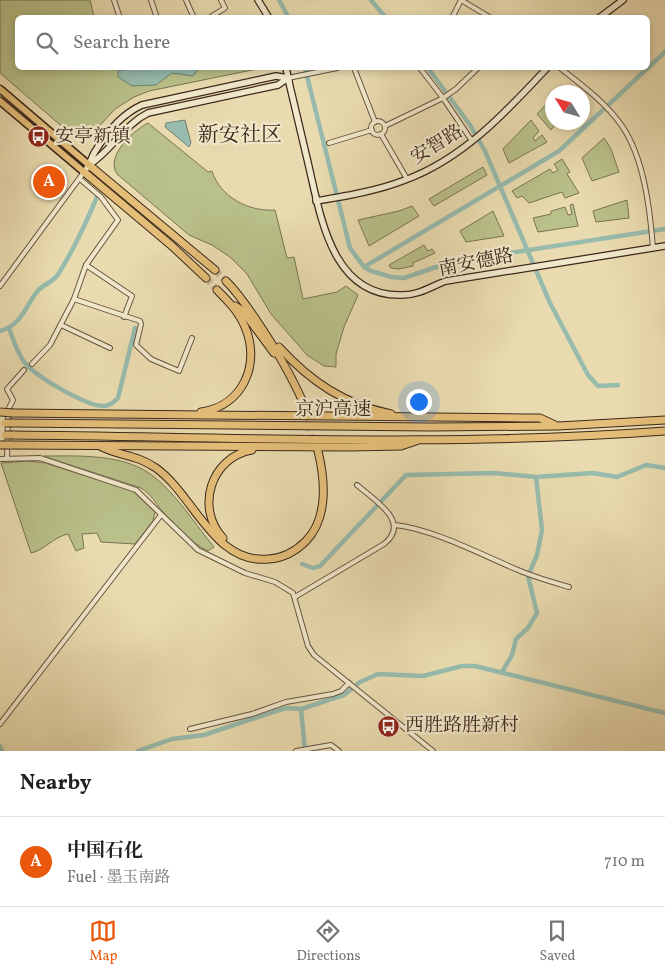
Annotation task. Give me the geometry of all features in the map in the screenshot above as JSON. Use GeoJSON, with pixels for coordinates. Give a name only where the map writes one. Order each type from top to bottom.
{"type":"FeatureCollection","features":[{"type":"Feature","properties":{"kind":"highway"},"geometry":{"type":"LineString","coordinates":[[89,165],[215,270]]}},
{"type":"Feature","properties":{"kind":"highway"},"geometry":{"type":"LineString","coordinates":[[84,172],[172,246],[206,278]]}},
{"type":"Feature","properties":{"kind":"highway"},"geometry":{"type":"LineString","coordinates":[[217,290],[243,311],[276,357],[306,414],[296,385],[271,340],[242,298],[226,281]]}},
{"type":"Feature","properties":{"kind":"highway"},"geometry":{"type":"LineString","coordinates":[[194,415],[215,409],[234,397],[241,388],[250,368],[251,347],[248,336],[239,315],[228,300]]}},
{"type":"Feature","properties":{"kind":"highway"},"geometry":{"type":"LineString","coordinates":[[271,340],[301,370],[333,394],[358,406],[401,417]]}},
{"type":"Feature","properties":{"kind":"highway"},"geometry":{"type":"LineString","coordinates":[[0,412],[540,418],[558,426]]}},
{"type":"Feature","properties":{"kind":"highway","name":"京沪高速"},"geometry":{"type":"LineString","coordinates":[[2,423],[237,426],[558,426],[665,420]]}},
{"type":"Feature","properties":{"kind":"highway","name":"京沪高速"},"geometry":{"type":"LineString","coordinates":[[2,435],[419,439],[598,436],[665,431]]}},
{"type":"Feature","properties":{"kind":"highway"},"geometry":{"type":"LineString","coordinates":[[0,445],[350,447],[401,446],[419,439]]}},
{"type":"Feature","properties":{"kind":"highway"},"geometry":{"type":"LineString","coordinates":[[98,445],[106,450],[132,455],[145,461],[167,478],[217,538],[238,554],[256,559],[281,555],[298,546],[313,525],[319,509],[320,491],[317,451]]}},
{"type":"Feature","properties":{"kind":"highway"},"geometry":{"type":"LineString","coordinates":[[277,447],[244,451],[220,468],[212,482],[209,505],[212,521],[226,541],[247,554],[281,555]]}},
{"type":"Feature","properties":{"kind":"main road"},"geometry":{"type":"LineString","coordinates":[[0,89],[89,165]]}},
{"type":"Feature","properties":{"kind":"main road"},"geometry":{"type":"LineString","coordinates":[[0,101],[84,172]]}},
{"type":"Feature","properties":{"kind":"street"},"geometry":{"type":"LineString","coordinates":[[114,0],[119,15]]}},
{"type":"Feature","properties":{"kind":"street"},"geometry":{"type":"LineString","coordinates":[[151,0],[156,15]]}},
{"type":"Feature","properties":{"kind":"street"},"geometry":{"type":"LineString","coordinates":[[186,0],[193,15]]}},
{"type":"Feature","properties":{"kind":"street"},"geometry":{"type":"LineString","coordinates":[[214,15],[225,8],[221,0]]}},
{"type":"Feature","properties":{"kind":"street"},"geometry":{"type":"LineString","coordinates":[[258,0],[267,15]]}},
{"type":"Feature","properties":{"kind":"street"},"geometry":{"type":"LineString","coordinates":[[454,15],[461,0],[486,15]]}},
{"type":"Feature","properties":{"kind":"street"},"geometry":{"type":"LineString","coordinates":[[604,15],[623,0]]}},
{"type":"Feature","properties":{"kind":"street","name":"南安德路"},"geometry":{"type":"LineString","coordinates":[[286,70],[316,201],[326,235],[342,265],[359,282],[384,293],[406,295],[422,292],[446,281],[665,246]]}},
{"type":"Feature","properties":{"kind":"street"},"geometry":{"type":"LineString","coordinates":[[89,165],[102,157],[133,122],[148,113],[278,85],[288,78],[327,70]]}},
{"type":"Feature","properties":{"kind":"street"},"geometry":{"type":"LineString","coordinates":[[355,70],[375,122],[372,130]]}},
{"type":"Feature","properties":{"kind":"street"},"geometry":{"type":"LineString","coordinates":[[422,70],[445,97],[473,140]]}},
{"type":"Feature","properties":{"kind":"street"},"geometry":{"type":"LineString","coordinates":[[381,134],[385,126],[451,93],[476,70]]}},
{"type":"Feature","properties":{"kind":"street","name":"安智路"},"geometry":{"type":"LineString","coordinates":[[316,201],[408,180],[438,164],[482,133],[545,70]]}},
{"type":"Feature","properties":{"kind":"street"},"geometry":{"type":"LineString","coordinates":[[562,70],[604,105],[627,133],[638,158],[654,248]]}},
{"type":"Feature","properties":{"kind":"street"},"geometry":{"type":"LineString","coordinates":[[0,286],[80,179],[89,165],[94,151],[118,122],[133,109],[142,105],[276,76],[288,78]]}},
{"type":"Feature","properties":{"kind":"street"},"geometry":{"type":"LineString","coordinates":[[375,122],[381,121],[385,126]]}},
{"type":"Feature","properties":{"kind":"street"},"geometry":{"type":"LineString","coordinates":[[372,130],[377,134],[381,134],[408,180]]}},
{"type":"Feature","properties":{"kind":"street"},"geometry":{"type":"LineString","coordinates":[[329,143],[372,130]]}},
{"type":"Feature","properties":{"kind":"street"},"geometry":{"type":"LineString","coordinates":[[32,364],[47,350],[74,298],[86,265],[118,220],[101,197],[80,179]]}},
{"type":"Feature","properties":{"kind":"street"},"geometry":{"type":"LineString","coordinates":[[86,265],[132,296],[124,317]]}},
{"type":"Feature","properties":{"kind":"street"},"geometry":{"type":"LineString","coordinates":[[74,298],[141,323],[137,346],[151,359],[179,371],[192,338]]}},
{"type":"Feature","properties":{"kind":"street"},"geometry":{"type":"LineString","coordinates":[[61,325],[110,348]]}},
{"type":"Feature","properties":{"kind":"street"},"geometry":{"type":"LineString","coordinates":[[7,458],[8,410],[12,400],[8,387],[24,370]]}},
{"type":"Feature","properties":{"kind":"street"},"geometry":{"type":"LineString","coordinates":[[0,459],[40,458],[124,485],[142,493],[161,516],[205,554],[245,573],[275,582],[293,592],[310,650],[433,751]]}},
{"type":"Feature","properties":{"kind":"street"},"geometry":{"type":"LineString","coordinates":[[295,597],[384,544],[394,534],[395,525],[393,519],[357,485]]}},
{"type":"Feature","properties":{"kind":"street"},"geometry":{"type":"LineString","coordinates":[[0,724],[114,574],[161,516]]}},
{"type":"Feature","properties":{"kind":"street"},"geometry":{"type":"LineString","coordinates":[[395,525],[406,526],[532,576],[569,588]]}},
{"type":"Feature","properties":{"kind":"street"},"geometry":{"type":"LineString","coordinates":[[190,729],[233,719],[286,702],[333,694],[342,691],[350,684]]}},
{"type":"Feature","properties":{"kind":"street"},"geometry":{"type":"LineString","coordinates":[[298,750],[334,746],[338,751]]}},
{"type":"Feature","properties":{"kind":"green space"},"geometry":{"type":"Polygon","coordinates":[[[0,0],[90,0],[94,15],[15,15],[15,70],[252,70],[149,91],[134,97],[115,109],[90,136],[80,138],[66,130],[0,73],[0,0]]]}},
{"type":"Feature","properties":{"kind":"green space"},"geometry":{"type":"Polygon","coordinates":[[[545,105],[545,123],[537,114],[545,105]]]}},
{"type":"Feature","properties":{"kind":"green space"},"geometry":{"type":"Polygon","coordinates":[[[531,120],[539,131],[533,138],[535,141],[542,135],[547,142],[509,163],[503,149],[531,120]]]}},
{"type":"Feature","properties":{"kind":"green space"},"geometry":{"type":"Polygon","coordinates":[[[148,123],[208,172],[212,171],[222,188],[237,201],[255,208],[275,210],[287,258],[294,257],[303,299],[337,292],[346,286],[358,295],[344,327],[336,354],[336,367],[324,366],[307,355],[271,314],[247,274],[230,257],[212,245],[189,235],[117,174],[114,167],[115,160],[122,145],[135,132],[148,123]]]}},
{"type":"Feature","properties":{"kind":"green space"},"geometry":{"type":"Polygon","coordinates":[[[604,138],[611,149],[619,172],[592,181],[582,158],[604,138]]]}},
{"type":"Feature","properties":{"kind":"green space"},"geometry":{"type":"Polygon","coordinates":[[[562,159],[570,172],[567,174],[579,193],[565,198],[562,192],[529,203],[522,196],[517,198],[512,191],[550,169],[553,173],[558,170],[554,164],[562,159]]]}},
{"type":"Feature","properties":{"kind":"green space"},"geometry":{"type":"Polygon","coordinates":[[[483,167],[487,175],[434,206],[429,199],[483,167]]]}},
{"type":"Feature","properties":{"kind":"green space"},"geometry":{"type":"Polygon","coordinates":[[[627,200],[629,218],[596,222],[593,211],[627,200]]]}},
{"type":"Feature","properties":{"kind":"green space"},"geometry":{"type":"Polygon","coordinates":[[[573,204],[578,226],[538,232],[533,218],[551,214],[551,211],[565,207],[568,215],[572,214],[570,205],[573,204]]]}},
{"type":"Feature","properties":{"kind":"green space"},"geometry":{"type":"Polygon","coordinates":[[[412,206],[419,216],[369,246],[358,220],[399,211],[412,206]]]}},
{"type":"Feature","properties":{"kind":"green space"},"geometry":{"type":"Polygon","coordinates":[[[493,211],[504,236],[466,242],[460,231],[493,211]]]}},
{"type":"Feature","properties":{"kind":"green space"},"geometry":{"type":"Polygon","coordinates":[[[424,245],[428,251],[432,249],[435,253],[413,263],[413,266],[399,269],[391,268],[389,265],[424,245]]]}},
{"type":"Feature","properties":{"kind":"green space"},"geometry":{"type":"Polygon","coordinates":[[[43,456],[103,458],[138,467],[160,481],[170,491],[214,547],[208,551],[189,539],[141,488],[43,456]]]}},
{"type":"Feature","properties":{"kind":"green space"},"geometry":{"type":"Polygon","coordinates":[[[29,461],[45,463],[133,491],[155,512],[153,521],[135,544],[101,542],[97,533],[82,534],[84,548],[76,551],[68,534],[31,553],[1,463],[29,461]]]}},
{"type":"Feature","properties":{"kind":"shaded area"},"geometry":{"type":"Polygon","coordinates":[[[118,70],[198,70],[193,76],[172,73],[156,85],[132,86],[118,77],[118,70]]]}},
{"type":"Feature","properties":{"kind":"shaded area"},"geometry":{"type":"Polygon","coordinates":[[[185,120],[191,143],[189,147],[165,127],[166,123],[185,120]]]}},
{"type":"Feature","properties":{"kind":"waterway"},"geometry":{"type":"LineString","coordinates":[[279,0],[287,15]]}},
{"type":"Feature","properties":{"kind":"waterway"},"geometry":{"type":"LineString","coordinates":[[371,0],[384,15]]}},
{"type":"Feature","properties":{"kind":"waterway"},"geometry":{"type":"LineString","coordinates":[[650,66],[665,52]]}},
{"type":"Feature","properties":{"kind":"waterway"},"geometry":{"type":"LineString","coordinates":[[306,70],[350,248],[364,267],[371,271],[391,277],[404,278],[451,262],[665,229]]}},
{"type":"Feature","properties":{"kind":"waterway"},"geometry":{"type":"LineString","coordinates":[[429,70],[470,125],[485,151],[550,303],[588,375],[598,386],[618,385]]}},
{"type":"Feature","properties":{"kind":"waterway"},"geometry":{"type":"LineString","coordinates":[[364,267],[559,151],[646,70]]}},
{"type":"Feature","properties":{"kind":"waterway"},"geometry":{"type":"LineString","coordinates":[[0,331],[13,325],[38,290],[54,279],[59,273],[80,236],[97,197]]}},
{"type":"Feature","properties":{"kind":"waterway"},"geometry":{"type":"LineString","coordinates":[[9,328],[20,355],[31,369],[75,397],[105,406],[118,398],[135,328]]}},
{"type":"Feature","properties":{"kind":"waterway"},"geometry":{"type":"LineString","coordinates":[[302,564],[313,568],[320,566],[406,475],[494,473],[536,477],[593,473],[617,477],[646,465],[665,468]]}},
{"type":"Feature","properties":{"kind":"waterway"},"geometry":{"type":"LineString","coordinates":[[502,672],[512,655],[516,639],[528,628],[537,613],[528,576],[537,555],[542,530],[536,477]]}},
{"type":"Feature","properties":{"kind":"waterway"},"geometry":{"type":"LineString","coordinates":[[138,751],[172,739],[204,735],[286,708],[301,709],[344,695],[360,682],[378,674],[423,676],[462,666],[475,666],[665,713]]}},
{"type":"Feature","properties":{"kind":"waterway"},"geometry":{"type":"LineString","coordinates":[[301,709],[305,751]]}},
{"type":"Feature","properties":{"kind":"waterway"},"geometry":{"type":"LineString","coordinates":[[0,746],[2,751]]}},
{"type":"Feature","properties":{"kind":"tunnel"},"geometry":{"type":"LineString","coordinates":[[215,270],[226,281]]}},
{"type":"Feature","properties":{"kind":"tunnel"},"geometry":{"type":"LineString","coordinates":[[206,278],[217,290]]}},
{"type":"Feature","properties":{"kind":"tunnel"},"geometry":{"type":"LineString","coordinates":[[305,414],[313,445]]}},
{"type":"Feature","properties":{"kind":"place","name":"安亭新镇"},"geometry":{"type":"Point","coordinates":[39,137]}},
{"type":"Feature","properties":{"kind":"place","name":"中国石化"},"geometry":{"type":"Point","coordinates":[49,182]}},
{"type":"Feature","properties":{"kind":"place","name":"西胜路胜新村"},"geometry":{"type":"Point","coordinates":[389,726]}},
{"type":"Feature","properties":{"kind":"district","name":"新安社区"},"geometry":{"type":"Point","coordinates":[240,135]}}]}
